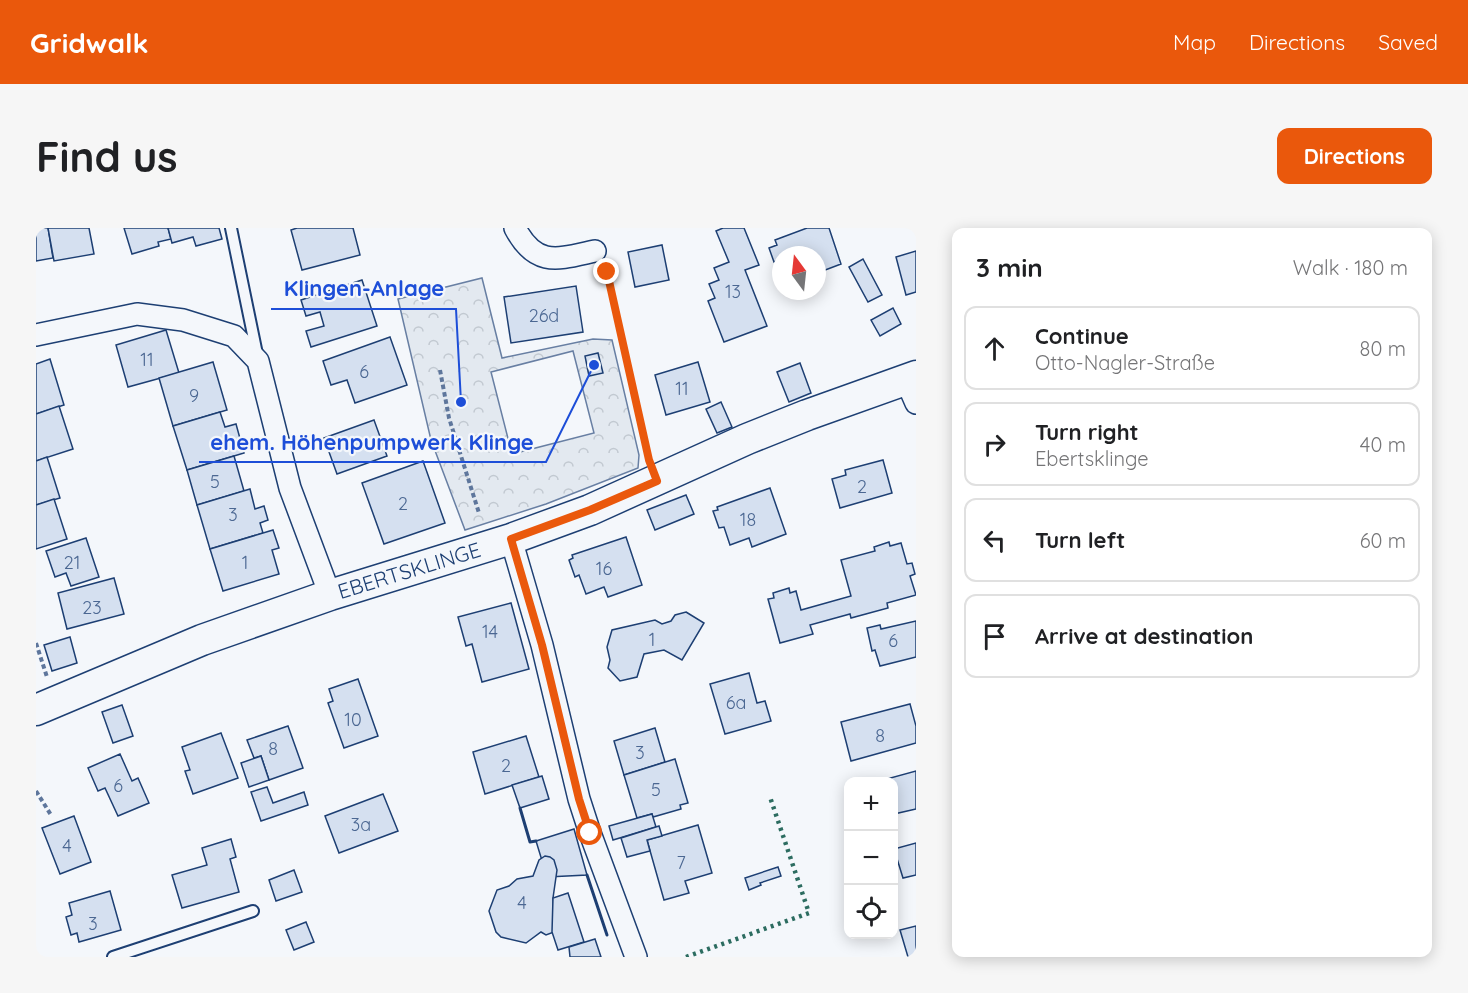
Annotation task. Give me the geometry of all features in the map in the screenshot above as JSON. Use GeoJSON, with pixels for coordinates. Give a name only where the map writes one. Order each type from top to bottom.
{"type":"FeatureCollection","features":[{"type":"Feature","properties":{"kind":"street"},"geometry":{"type":"LineString","coordinates":[[515,228],[527,245],[541,257],[561,258],[595,251]]}},
{"type":"Feature","properties":{"kind":"street"},"geometry":{"type":"LineString","coordinates":[[36,335],[137,314],[183,320],[234,336],[258,361],[290,488],[330,596]]}},
{"type":"Feature","properties":{"kind":"street","name":"EBERTSKLINGE"},"geometry":{"type":"LineString","coordinates":[[46,705],[202,640],[330,596],[511,539],[590,510],[757,435],[913,386]]}},
{"type":"Feature","properties":{"kind":"street"},"geometry":{"type":"LineString","coordinates":[[511,539],[542,645],[587,825],[636,957]]}},
{"type":"Feature","properties":{"kind":"lane"},"geometry":{"type":"LineString","coordinates":[[231,228],[258,361]]}},
{"type":"Feature","properties":{"kind":"lane"},"geometry":{"type":"LineString","coordinates":[[113,957],[253,911]]}},
{"type":"Feature","properties":{"kind":"path"},"geometry":{"type":"LineString","coordinates":[[595,251],[607,272],[649,460],[657,481]]}},
{"type":"Feature","properties":{"kind":"path"},"geometry":{"type":"LineString","coordinates":[[440,370],[449,418],[479,513]]}},
{"type":"Feature","properties":{"kind":"path"},"geometry":{"type":"LineString","coordinates":[[36,643],[46,705]]}},
{"type":"Feature","properties":{"kind":"path"},"geometry":{"type":"LineString","coordinates":[[36,791],[51,815]]}},
{"type":"Feature","properties":{"kind":"green space"},"geometry":{"type":"Polygon","coordinates":[[[482,278],[502,358],[593,339],[612,340],[639,455],[638,468],[546,504],[465,530],[431,440],[398,299],[482,278]],[[573,351],[491,372],[512,454],[594,433],[573,351]]]}},
{"type":"Feature","properties":{"kind":"building"},"geometry":{"type":"Polygon","coordinates":[[[36,228],[48,228],[53,258],[36,261],[36,228]]]}},
{"type":"Feature","properties":{"kind":"building"},"geometry":{"type":"Polygon","coordinates":[[[48,228],[89,228],[94,254],[54,261],[48,228]]]}},
{"type":"Feature","properties":{"kind":"building"},"geometry":{"type":"Polygon","coordinates":[[[124,228],[168,228],[171,239],[158,242],[159,246],[132,254],[124,228]]]}},
{"type":"Feature","properties":{"kind":"building"},"geometry":{"type":"Polygon","coordinates":[[[168,228],[219,228],[222,239],[196,246],[193,237],[172,243],[168,228]]]}},
{"type":"Feature","properties":{"kind":"building"},"geometry":{"type":"Polygon","coordinates":[[[297,228],[353,228],[360,255],[302,270],[291,230],[297,228]]]}},
{"type":"Feature","properties":{"kind":"building"},"geometry":{"type":"Polygon","coordinates":[[[723,228],[744,228],[759,265],[745,270],[767,326],[724,342],[708,301],[715,298],[709,284],[719,280],[714,268],[729,262],[716,231],[723,228]]]}},
{"type":"Feature","properties":{"kind":"building"},"geometry":{"type":"Polygon","coordinates":[[[807,228],[829,228],[841,264],[826,270],[826,246],[774,246],[777,245],[775,240],[807,228]]]}},
{"type":"Feature","properties":{"kind":"building"},"geometry":{"type":"Polygon","coordinates":[[[662,245],[669,280],[635,287],[628,252],[662,245]]]}},
{"type":"Feature","properties":{"kind":"building"},"geometry":{"type":"Polygon","coordinates":[[[916,251],[916,292],[906,295],[896,257],[916,251]]]}},
{"type":"Feature","properties":{"kind":"building"},"geometry":{"type":"Polygon","coordinates":[[[863,259],[882,295],[868,302],[849,267],[863,259]]]}},
{"type":"Feature","properties":{"kind":"building"},"geometry":{"type":"Polygon","coordinates":[[[362,280],[377,326],[311,347],[306,331],[324,326],[320,312],[306,316],[301,300],[362,280]]]}},
{"type":"Feature","properties":{"kind":"building"},"geometry":{"type":"Polygon","coordinates":[[[576,286],[583,332],[511,343],[504,297],[576,286]]]}},
{"type":"Feature","properties":{"kind":"building"},"geometry":{"type":"Polygon","coordinates":[[[893,308],[901,324],[880,336],[871,320],[893,308]]]}},
{"type":"Feature","properties":{"kind":"building"},"geometry":{"type":"Polygon","coordinates":[[[166,330],[179,373],[128,387],[116,345],[166,330]]]}},
{"type":"Feature","properties":{"kind":"building"},"geometry":{"type":"Polygon","coordinates":[[[390,337],[407,385],[355,403],[347,380],[331,385],[323,361],[390,337]]]}},
{"type":"Feature","properties":{"kind":"building"},"geometry":{"type":"Polygon","coordinates":[[[598,353],[603,373],[589,376],[585,356],[598,353]]]}},
{"type":"Feature","properties":{"kind":"building"},"geometry":{"type":"Polygon","coordinates":[[[50,359],[64,405],[36,414],[36,364],[50,359]]]}},
{"type":"Feature","properties":{"kind":"building"},"geometry":{"type":"Polygon","coordinates":[[[213,362],[227,410],[173,426],[159,378],[213,362]]]}},
{"type":"Feature","properties":{"kind":"building"},"geometry":{"type":"Polygon","coordinates":[[[698,362],[710,402],[666,415],[655,375],[698,362]]]}},
{"type":"Feature","properties":{"kind":"building"},"geometry":{"type":"Polygon","coordinates":[[[800,363],[811,393],[789,402],[777,372],[800,363]]]}},
{"type":"Feature","properties":{"kind":"building"},"geometry":{"type":"Polygon","coordinates":[[[721,402],[732,427],[717,433],[706,409],[721,402]]]}},
{"type":"Feature","properties":{"kind":"building"},"geometry":{"type":"Polygon","coordinates":[[[59,406],[73,449],[36,461],[36,414],[59,406]]]}},
{"type":"Feature","properties":{"kind":"building"},"geometry":{"type":"Polygon","coordinates":[[[220,412],[225,427],[236,424],[244,453],[187,470],[173,426],[220,412]]]}},
{"type":"Feature","properties":{"kind":"building"},"geometry":{"type":"Polygon","coordinates":[[[374,420],[387,456],[337,474],[324,438],[374,420]]]}},
{"type":"Feature","properties":{"kind":"building"},"geometry":{"type":"Polygon","coordinates":[[[234,456],[244,491],[197,505],[187,470],[234,456]]]}},
{"type":"Feature","properties":{"kind":"building"},"geometry":{"type":"Polygon","coordinates":[[[47,457],[60,498],[36,505],[36,461],[47,457]]]}},
{"type":"Feature","properties":{"kind":"building"},"geometry":{"type":"Polygon","coordinates":[[[883,460],[892,493],[840,508],[832,479],[846,475],[845,470],[883,460]]]}},
{"type":"Feature","properties":{"kind":"building"},"geometry":{"type":"Polygon","coordinates":[[[423,461],[445,523],[384,544],[362,483],[423,461]]]}},
{"type":"Feature","properties":{"kind":"building"},"geometry":{"type":"Polygon","coordinates":[[[770,488],[786,534],[752,547],[749,538],[730,545],[724,527],[719,528],[713,511],[718,510],[717,507],[770,488]]]}},
{"type":"Feature","properties":{"kind":"building"},"geometry":{"type":"Polygon","coordinates":[[[250,489],[255,509],[264,506],[268,520],[260,523],[263,533],[210,549],[197,505],[250,489]]]}},
{"type":"Feature","properties":{"kind":"building"},"geometry":{"type":"Polygon","coordinates":[[[686,495],[694,514],[655,530],[647,510],[686,495]]]}},
{"type":"Feature","properties":{"kind":"building"},"geometry":{"type":"Polygon","coordinates":[[[54,499],[67,539],[36,549],[36,505],[54,499]]]}},
{"type":"Feature","properties":{"kind":"building"},"geometry":{"type":"Polygon","coordinates":[[[273,530],[279,548],[272,550],[279,574],[223,591],[210,549],[273,530]]]}},
{"type":"Feature","properties":{"kind":"building"},"geometry":{"type":"Polygon","coordinates":[[[626,537],[642,585],[608,597],[604,587],[586,594],[579,575],[575,577],[569,560],[573,558],[572,555],[626,537]]]}},
{"type":"Feature","properties":{"kind":"building"},"geometry":{"type":"Polygon","coordinates":[[[86,538],[99,577],[71,586],[66,573],[55,577],[46,551],[86,538]]]}},
{"type":"Feature","properties":{"kind":"building"},"geometry":{"type":"Polygon","coordinates":[[[889,542],[890,546],[901,543],[907,564],[912,563],[915,574],[910,576],[916,595],[887,603],[888,608],[851,618],[850,614],[810,625],[813,634],[780,643],[768,599],[774,598],[773,593],[789,588],[790,593],[796,591],[801,610],[851,596],[841,560],[875,551],[874,547],[889,542]]]}},
{"type":"Feature","properties":{"kind":"building"},"geometry":{"type":"Polygon","coordinates":[[[114,578],[124,614],[67,629],[58,593],[114,578]]]}},
{"type":"Feature","properties":{"kind":"building"},"geometry":{"type":"Polygon","coordinates":[[[511,603],[529,669],[482,682],[472,644],[466,646],[458,617],[511,603]]]}},
{"type":"Feature","properties":{"kind":"building"},"geometry":{"type":"Polygon","coordinates":[[[686,612],[704,623],[682,660],[664,650],[644,654],[637,677],[620,681],[608,668],[610,660],[607,647],[612,630],[655,620],[662,624],[671,621],[675,615],[686,612]]]}},
{"type":"Feature","properties":{"kind":"building"},"geometry":{"type":"Polygon","coordinates":[[[916,621],[916,657],[880,666],[875,650],[872,651],[867,628],[880,625],[881,629],[916,621]]]}},
{"type":"Feature","properties":{"kind":"building"},"geometry":{"type":"Polygon","coordinates":[[[70,637],[77,663],[52,671],[44,645],[70,637]]]}},
{"type":"Feature","properties":{"kind":"building"},"geometry":{"type":"Polygon","coordinates":[[[749,673],[757,703],[765,701],[771,721],[725,734],[710,684],[749,673]]]}},
{"type":"Feature","properties":{"kind":"building"},"geometry":{"type":"Polygon","coordinates":[[[358,679],[378,736],[344,748],[328,703],[333,701],[329,689],[358,679]]]}},
{"type":"Feature","properties":{"kind":"building"},"geometry":{"type":"Polygon","coordinates":[[[910,704],[916,726],[916,743],[851,761],[841,722],[910,704]]]}},
{"type":"Feature","properties":{"kind":"building"},"geometry":{"type":"Polygon","coordinates":[[[122,705],[133,736],[113,743],[102,712],[122,705]]]}},
{"type":"Feature","properties":{"kind":"building"},"geometry":{"type":"Polygon","coordinates":[[[288,726],[303,768],[269,780],[261,756],[254,758],[247,740],[288,726]]]}},
{"type":"Feature","properties":{"kind":"building"},"geometry":{"type":"Polygon","coordinates":[[[655,728],[665,762],[624,775],[614,741],[655,728]]]}},
{"type":"Feature","properties":{"kind":"building"},"geometry":{"type":"Polygon","coordinates":[[[221,733],[238,778],[193,794],[185,771],[190,770],[182,747],[221,733]]]}},
{"type":"Feature","properties":{"kind":"building"},"geometry":{"type":"Polygon","coordinates":[[[526,736],[539,777],[485,794],[473,752],[526,736]]]}},
{"type":"Feature","properties":{"kind":"building"},"geometry":{"type":"Polygon","coordinates":[[[120,754],[132,781],[138,778],[149,803],[118,816],[105,788],[98,791],[88,768],[120,754]]]}},
{"type":"Feature","properties":{"kind":"building"},"geometry":{"type":"Polygon","coordinates":[[[261,756],[269,780],[249,787],[241,763],[261,756]]]}},
{"type":"Feature","properties":{"kind":"building"},"geometry":{"type":"Polygon","coordinates":[[[675,759],[688,803],[680,805],[681,809],[653,817],[652,814],[637,818],[624,775],[675,759]]]}},
{"type":"Feature","properties":{"kind":"building"},"geometry":{"type":"Polygon","coordinates":[[[916,771],[916,809],[898,813],[898,777],[894,777],[916,771]]]}},
{"type":"Feature","properties":{"kind":"building"},"geometry":{"type":"Polygon","coordinates":[[[542,776],[549,799],[520,808],[512,785],[542,776]]]}},
{"type":"Feature","properties":{"kind":"building"},"geometry":{"type":"Polygon","coordinates":[[[267,787],[273,803],[304,792],[308,805],[261,821],[251,792],[267,787]]]}},
{"type":"Feature","properties":{"kind":"building"},"geometry":{"type":"Polygon","coordinates":[[[383,794],[398,831],[339,853],[325,816],[383,794]]]}},
{"type":"Feature","properties":{"kind":"building"},"geometry":{"type":"Polygon","coordinates":[[[652,814],[656,827],[613,840],[609,826],[652,814]]]}},
{"type":"Feature","properties":{"kind":"building"},"geometry":{"type":"Polygon","coordinates":[[[74,816],[91,862],[60,874],[42,828],[74,816]]]}},
{"type":"Feature","properties":{"kind":"building"},"geometry":{"type":"Polygon","coordinates":[[[698,825],[712,873],[685,881],[689,893],[664,900],[647,840],[698,825]]]}},
{"type":"Feature","properties":{"kind":"building"},"geometry":{"type":"Polygon","coordinates":[[[659,826],[662,836],[647,840],[650,851],[627,857],[621,838],[659,826]]]}},
{"type":"Feature","properties":{"kind":"building"},"geometry":{"type":"Polygon","coordinates":[[[574,829],[587,875],[547,877],[536,841],[574,829]]]}},
{"type":"Feature","properties":{"kind":"building"},"geometry":{"type":"Polygon","coordinates":[[[231,839],[236,857],[230,859],[239,892],[182,908],[172,875],[207,865],[202,848],[231,839]]]}},
{"type":"Feature","properties":{"kind":"building"},"geometry":{"type":"Polygon","coordinates":[[[916,843],[916,875],[903,878],[898,862],[898,848],[916,843]]]}},
{"type":"Feature","properties":{"kind":"building"},"geometry":{"type":"Polygon","coordinates":[[[545,856],[554,860],[557,870],[553,898],[554,932],[546,935],[541,932],[526,943],[501,937],[496,932],[489,911],[497,890],[509,886],[517,879],[533,876],[539,860],[545,856]]]}},
{"type":"Feature","properties":{"kind":"building"},"geometry":{"type":"Polygon","coordinates":[[[778,867],[781,876],[760,883],[761,885],[749,890],[745,878],[778,867]]]}},
{"type":"Feature","properties":{"kind":"building"},"geometry":{"type":"Polygon","coordinates":[[[294,870],[302,892],[276,901],[269,880],[294,870]]]}},
{"type":"Feature","properties":{"kind":"building"},"geometry":{"type":"Polygon","coordinates":[[[110,891],[121,930],[79,942],[77,933],[71,935],[66,917],[72,915],[69,903],[110,891]]]}},
{"type":"Feature","properties":{"kind":"building"},"geometry":{"type":"Polygon","coordinates":[[[568,893],[584,942],[558,950],[552,932],[553,898],[568,893]]]}},
{"type":"Feature","properties":{"kind":"building"},"geometry":{"type":"Polygon","coordinates":[[[306,922],[314,942],[294,950],[286,930],[306,922]]]}},
{"type":"Feature","properties":{"kind":"building"},"geometry":{"type":"Polygon","coordinates":[[[916,926],[916,957],[908,957],[900,930],[916,926]]]}},
{"type":"Feature","properties":{"kind":"building"},"geometry":{"type":"Polygon","coordinates":[[[595,939],[601,957],[570,957],[569,947],[595,939]]]}},
{"type":"Feature","properties":{"kind":"hedge"},"geometry":{"type":"LineString","coordinates":[[686,957],[809,913],[770,797]]}},
{"type":"Feature","properties":{"kind":"wall"},"geometry":{"type":"LineString","coordinates":[[520,808],[530,842],[536,841]]}},
{"type":"Feature","properties":{"kind":"wall"},"geometry":{"type":"LineString","coordinates":[[587,875],[607,935]]}},
{"type":"Feature","properties":{"kind":"place","name":"ehem. Höhenpumpwerk Klinge"},"geometry":{"type":"Point","coordinates":[594,365]}},
{"type":"Feature","properties":{"kind":"place","name":"Klingen-Anlage"},"geometry":{"type":"Point","coordinates":[461,402]}},
{"type":"Feature","properties":{"kind":"route"},"geometry":{"type":"LineString","coordinates":[[590,833],[579,799],[542,645],[511,539],[590,510],[657,481],[649,460],[607,272]]}}]}
